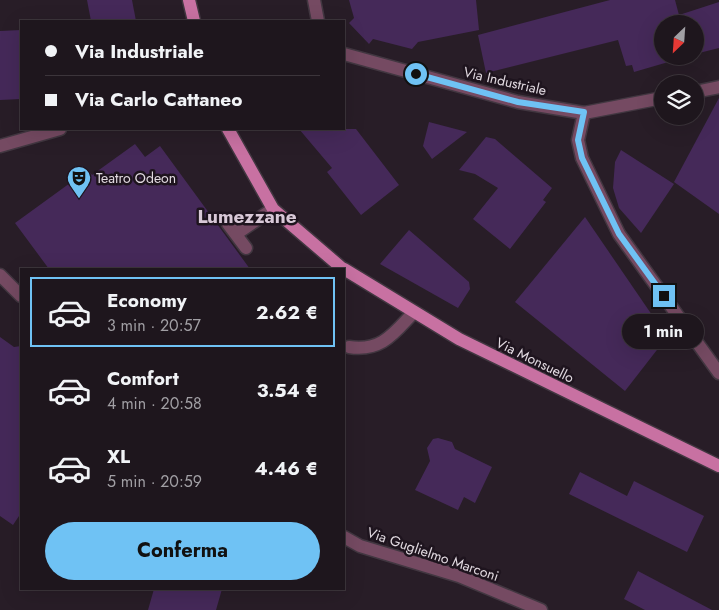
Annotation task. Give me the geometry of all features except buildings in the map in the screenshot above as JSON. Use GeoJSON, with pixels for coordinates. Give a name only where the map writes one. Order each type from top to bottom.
{"type":"FeatureCollection","features":[{"type":"Feature","properties":{"kind":"main road"},"geometry":{"type":"LineString","coordinates":[[189,0],[194,20]]}},
{"type":"Feature","properties":{"kind":"main road","name":"Via Monsuello"},"geometry":{"type":"LineString","coordinates":[[229,130],[273,209],[343,268]]}},
{"type":"Feature","properties":{"kind":"main road","name":"Via Monsuello"},"geometry":{"type":"LineString","coordinates":[[345,270],[459,339],[719,466]]}},
{"type":"Feature","properties":{"kind":"street"},"geometry":{"type":"LineString","coordinates":[[314,0],[318,20]]}},
{"type":"Feature","properties":{"kind":"street","name":"Via Industriale"},"geometry":{"type":"LineString","coordinates":[[345,54],[518,102],[584,112],[654,99]]}},
{"type":"Feature","properties":{"kind":"street"},"geometry":{"type":"LineString","coordinates":[[704,90],[719,87]]}},
{"type":"Feature","properties":{"kind":"street"},"geometry":{"type":"LineString","coordinates":[[584,112],[578,140],[582,158],[619,234],[719,372]]}},
{"type":"Feature","properties":{"kind":"street"},"geometry":{"type":"LineString","coordinates":[[0,146],[56,130]]}},
{"type":"Feature","properties":{"kind":"street"},"geometry":{"type":"LineString","coordinates":[[246,248],[232,229],[273,209]]}},
{"type":"Feature","properties":{"kind":"street"},"geometry":{"type":"LineString","coordinates":[[0,275],[20,295]]}},
{"type":"Feature","properties":{"kind":"street"},"geometry":{"type":"LineString","coordinates":[[350,347],[364,349],[386,341],[414,312]]}},
{"type":"Feature","properties":{"kind":"street","name":"Via Guglielmo Marconi"},"geometry":{"type":"LineString","coordinates":[[345,538],[360,546],[459,576],[541,610]]}},
{"type":"Feature","properties":{"kind":"place","name":"Teatro Odeon"},"geometry":{"type":"Point","coordinates":[79,199]}},
{"type":"Feature","properties":{"kind":"district","name":"Lumezzane"},"geometry":{"type":"Point","coordinates":[247,216]}},
{"type":"Feature","properties":{"kind":"route"},"geometry":{"type":"LineString","coordinates":[[416,74],[518,102],[584,112],[578,140],[582,158],[619,234],[664,296]]}}]}
